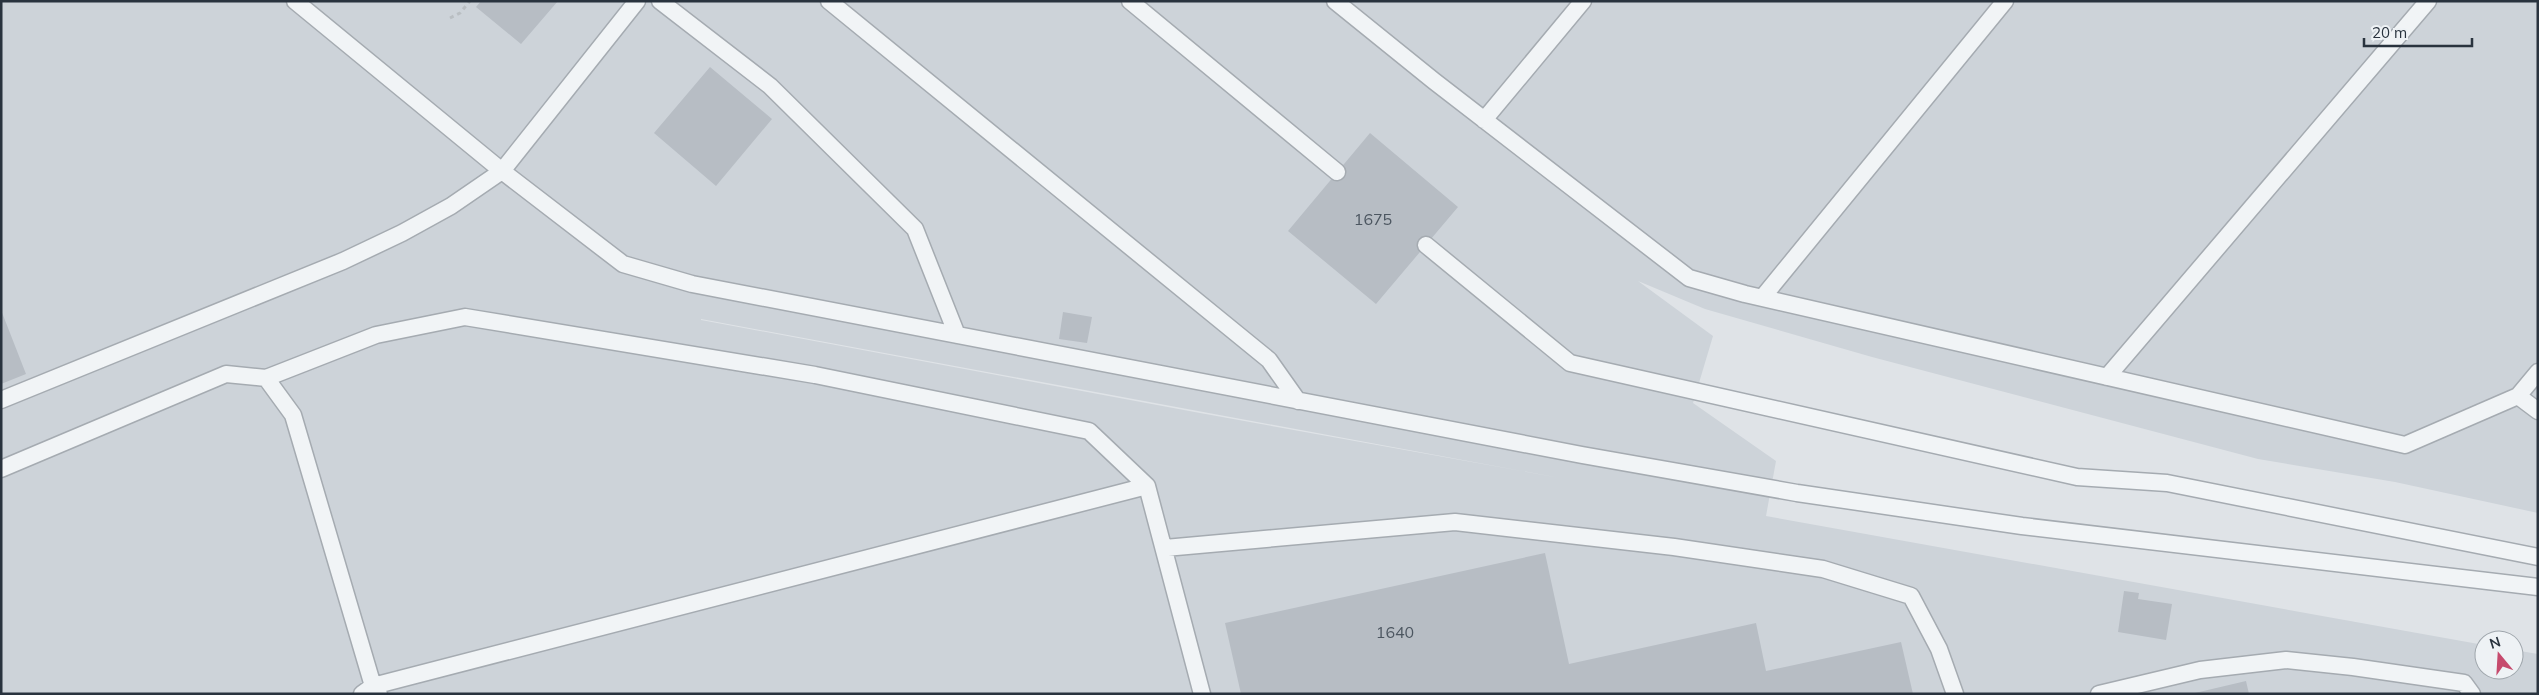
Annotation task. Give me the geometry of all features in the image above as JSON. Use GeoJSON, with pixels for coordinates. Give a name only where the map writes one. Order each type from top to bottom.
{"type":"FeatureCollection","features":[{"type":"Feature","properties":{"kind":"lane"},"geometry":{"type":"LineString","coordinates":[[294,1],[502,170],[623,264],[692,284],[1582,455],[1807,495],[2022,526],[2538,587]]}},
{"type":"Feature","properties":{"kind":"lane"},"geometry":{"type":"LineString","coordinates":[[1,400],[343,261],[402,233],[451,206],[502,170],[637,1]]}},
{"type":"Feature","properties":{"kind":"lane"},"geometry":{"type":"LineString","coordinates":[[660,1],[770,86],[915,228],[958,335]]}},
{"type":"Feature","properties":{"kind":"lane"},"geometry":{"type":"LineString","coordinates":[[829,1],[1269,360],[1298,401]]}},
{"type":"Feature","properties":{"kind":"lane"},"geometry":{"type":"LineString","coordinates":[[1130,1],[1337,172]]}},
{"type":"Feature","properties":{"kind":"lane"},"geometry":{"type":"LineString","coordinates":[[1335,1],[1484,120],[1689,278],[1762,298],[2405,445],[2518,396],[2538,372]]}},
{"type":"Feature","properties":{"kind":"lane"},"geometry":{"type":"LineString","coordinates":[[1484,120],[1583,1]]}},
{"type":"Feature","properties":{"kind":"lane"},"geometry":{"type":"LineString","coordinates":[[1762,298],[2004,1]]}},
{"type":"Feature","properties":{"kind":"lane"},"geometry":{"type":"LineString","coordinates":[[2107,377],[2428,1]]}},
{"type":"Feature","properties":{"kind":"lane"},"geometry":{"type":"LineString","coordinates":[[1426,245],[1570,363],[2077,477],[2167,483],[2538,557]]}},
{"type":"Feature","properties":{"kind":"lane"},"geometry":{"type":"LineString","coordinates":[[1,469],[226,374],[266,378],[376,335],[465,317],[815,375],[1089,431],[1148,486],[1202,694]]}},
{"type":"Feature","properties":{"kind":"lane"},"geometry":{"type":"LineString","coordinates":[[266,378],[293,415],[372,691],[1148,486]]}},
{"type":"Feature","properties":{"kind":"lane"},"geometry":{"type":"LineString","coordinates":[[2518,396],[2538,411]]}},
{"type":"Feature","properties":{"kind":"lane"},"geometry":{"type":"LineString","coordinates":[[1165,548],[1455,522],[1674,547],[1824,569],[1912,596],[1939,649],[1955,694]]}},
{"type":"Feature","properties":{"kind":"lane"},"geometry":{"type":"LineString","coordinates":[[2099,694],[2200,670],[2286,660],[2353,667],[2464,683],[2472,694]]}},
{"type":"Feature","properties":{"kind":"path"},"geometry":{"type":"LineString","coordinates":[[450,18],[460,13],[470,1]]}},
{"type":"Feature","properties":{"kind":"shaded area"},"geometry":{"type":"Polygon","coordinates":[[[1,1],[2538,1],[2538,513],[2395,482],[2258,459],[1872,357],[1705,309],[1638,281],[1713,336],[1693,403],[1776,461],[1766,516],[2474,643],[2474,680],[2524,680],[2524,652],[2538,654],[2538,694],[1,694],[1,1]],[[701,319],[1200,413],[1560,478],[701,319]]]}},
{"type":"Feature","properties":{"kind":"building"},"geometry":{"type":"Polygon","coordinates":[[[481,1],[558,1],[521,44],[476,7],[481,1]]]}},
{"type":"Feature","properties":{"kind":"building"},"geometry":{"type":"Polygon","coordinates":[[[710,67],[772,119],[716,186],[654,133],[710,67]]]}},
{"type":"Feature","properties":{"kind":"building"},"geometry":{"type":"Polygon","coordinates":[[[1370,133],[1458,207],[1376,304],[1288,231],[1370,133]]]}},
{"type":"Feature","properties":{"kind":"building"},"geometry":{"type":"Polygon","coordinates":[[[1,310],[26,374],[1,384],[1,310]]]}},
{"type":"Feature","properties":{"kind":"building"},"geometry":{"type":"Polygon","coordinates":[[[1063,312],[1092,317],[1087,343],[1059,339],[1063,312]]]}},
{"type":"Feature","properties":{"kind":"building"},"geometry":{"type":"Polygon","coordinates":[[[1545,553],[1569,664],[1756,623],[1766,671],[1901,642],[1913,694],[1241,694],[1225,623],[1545,553]]]}},
{"type":"Feature","properties":{"kind":"building"},"geometry":{"type":"Polygon","coordinates":[[[2124,591],[2139,593],[2138,599],[2172,604],[2166,640],[2118,632],[2124,591]]]}},
{"type":"Feature","properties":{"kind":"building"},"geometry":{"type":"Polygon","coordinates":[[[2246,681],[2249,694],[2195,694],[2195,693],[2246,681]]]}}]}
